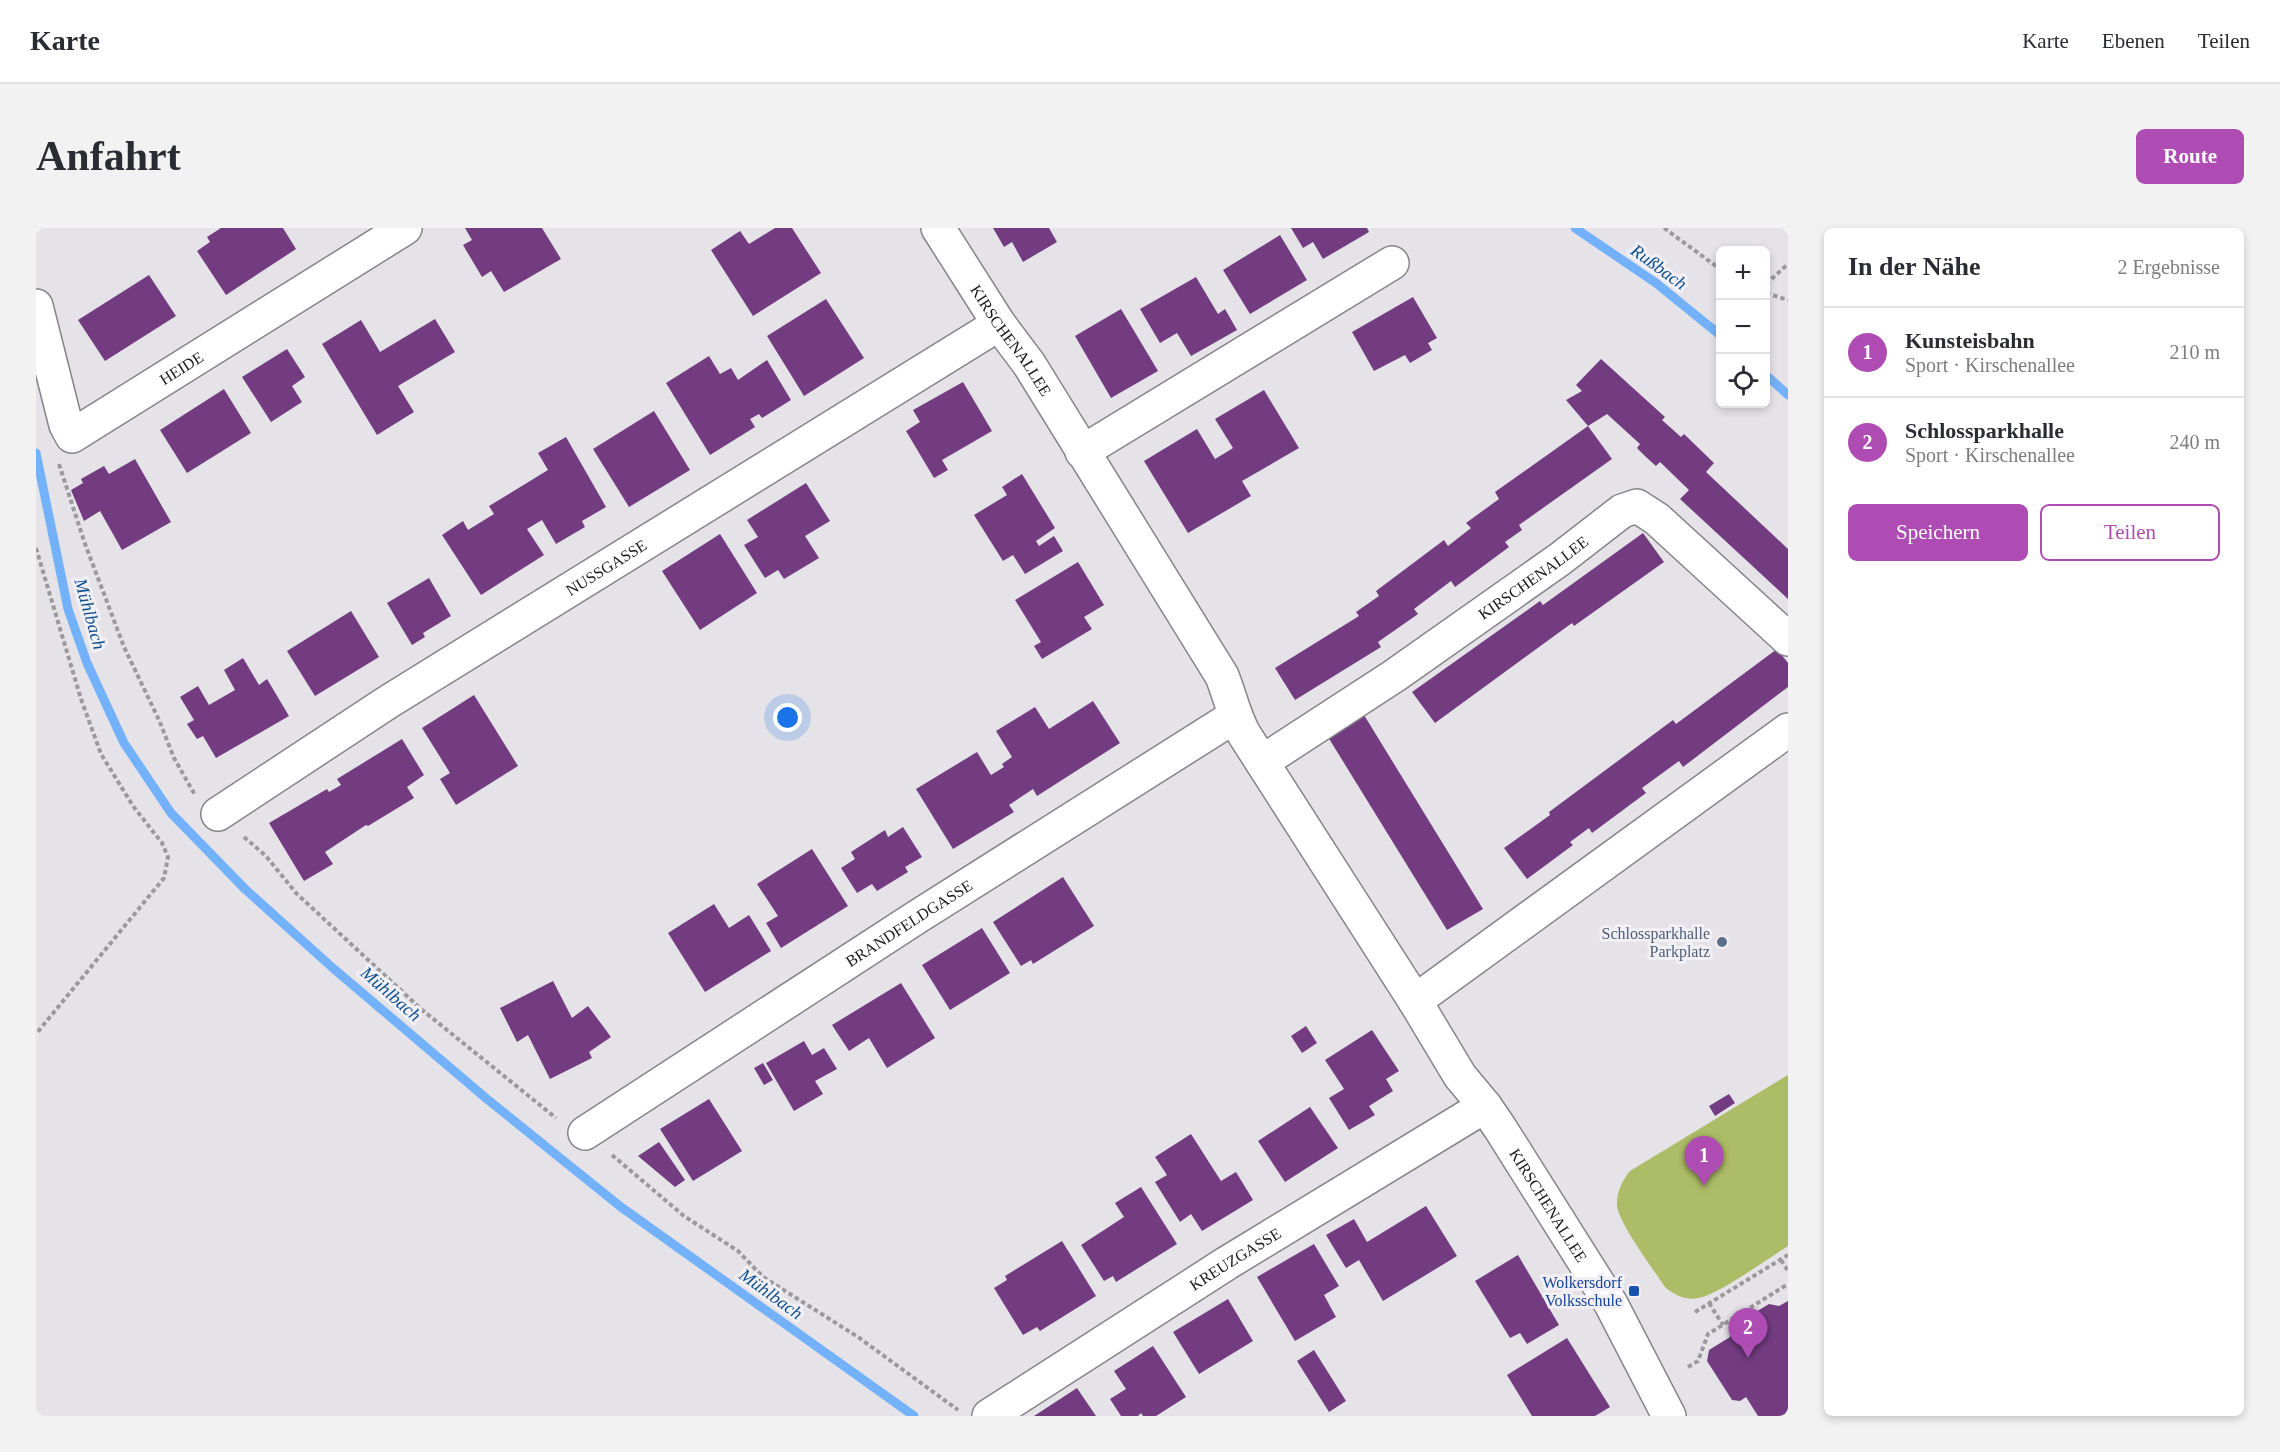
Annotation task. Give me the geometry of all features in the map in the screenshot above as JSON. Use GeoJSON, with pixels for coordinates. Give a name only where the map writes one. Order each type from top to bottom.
{"type":"FeatureCollection","features":[{"type":"Feature","properties":{"kind":"street","name":"HEIDE"},"geometry":{"type":"LineString","coordinates":[[72,436],[405,228]]}},
{"type":"Feature","properties":{"kind":"street","name":"KIRSCHENALLEE"},"geometry":{"type":"LineString","coordinates":[[938,228],[999,324],[1029,364],[1222,676],[1230,696],[1234,716],[1262,762],[1415,1001],[1460,1077],[1485,1106],[1611,1304],[1669,1416]]}},
{"type":"Feature","properties":{"kind":"street"},"geometry":{"type":"LineString","coordinates":[[1082,452],[1392,263]]}},
{"type":"Feature","properties":{"kind":"street"},"geometry":{"type":"LineString","coordinates":[[36,306],[66,425],[72,436]]}},
{"type":"Feature","properties":{"kind":"street","name":"NUSSGASSE"},"geometry":{"type":"LineString","coordinates":[[218,814],[388,702],[999,324]]}},
{"type":"Feature","properties":{"kind":"street","name":"KIRSCHENALLEE"},"geometry":{"type":"LineString","coordinates":[[1262,762],[1394,676],[1560,559],[1622,511],[1638,506],[1657,519],[1788,639]]}},
{"type":"Feature","properties":{"kind":"street","name":"BRANDFELDGASSE"},"geometry":{"type":"LineString","coordinates":[[585,1133],[917,917],[1234,716]]}},
{"type":"Feature","properties":{"kind":"street"},"geometry":{"type":"LineString","coordinates":[[1415,1001],[1788,730]]}},
{"type":"Feature","properties":{"kind":"street","name":"KREUZGASSE"},"geometry":{"type":"LineString","coordinates":[[989,1416],[1227,1263],[1485,1106]]}},
{"type":"Feature","properties":{"kind":"path"},"geometry":{"type":"LineString","coordinates":[[1664,228],[1716,266]]}},
{"type":"Feature","properties":{"kind":"path"},"geometry":{"type":"LineString","coordinates":[[1770,280],[1788,264]]}},
{"type":"Feature","properties":{"kind":"path"},"geometry":{"type":"LineString","coordinates":[[1770,294],[1788,300]]}},
{"type":"Feature","properties":{"kind":"path"},"geometry":{"type":"LineString","coordinates":[[72,436],[58,465],[124,647],[192,793],[266,856],[296,893],[421,1009],[562,1123],[585,1133],[684,1216],[738,1251],[763,1276],[858,1337],[966,1416]]}},
{"type":"Feature","properties":{"kind":"path"},"geometry":{"type":"LineString","coordinates":[[36,548],[81,699],[100,754],[133,806],[162,843],[168,857],[164,878],[36,1034]]}},
{"type":"Feature","properties":{"kind":"path"},"geometry":{"type":"LineString","coordinates":[[1695,1312],[1788,1255]]}},
{"type":"Feature","properties":{"kind":"path"},"geometry":{"type":"LineString","coordinates":[[1780,1260],[1788,1271]]}},
{"type":"Feature","properties":{"kind":"path"},"geometry":{"type":"LineString","coordinates":[[1688,1368],[1698,1361],[1708,1334],[1788,1284]]}},
{"type":"Feature","properties":{"kind":"path"},"geometry":{"type":"LineString","coordinates":[[1709,1303],[1723,1325]]}},
{"type":"Feature","properties":{"kind":"green space"},"geometry":{"type":"Polygon","coordinates":[[[1788,1075],[1788,1246],[1708,1295],[1694,1299],[1676,1295],[1665,1287],[1619,1214],[1617,1196],[1622,1183],[1630,1171],[1788,1075]]]}},
{"type":"Feature","properties":{"kind":"building"},"geometry":{"type":"Polygon","coordinates":[[[221,228],[283,228],[296,249],[226,295],[197,251],[210,242],[207,237],[221,228]]]}},
{"type":"Feature","properties":{"kind":"building"},"geometry":{"type":"Polygon","coordinates":[[[465,228],[542,228],[561,259],[504,292],[491,271],[482,277],[463,245],[472,240],[465,228]]]}},
{"type":"Feature","properties":{"kind":"building"},"geometry":{"type":"Polygon","coordinates":[[[775,228],[792,228],[821,273],[753,316],[711,250],[740,231],[749,244],[775,228]]]}},
{"type":"Feature","properties":{"kind":"building"},"geometry":{"type":"Polygon","coordinates":[[[993,228],[1049,228],[1057,242],[1023,262],[1012,242],[1004,247],[993,228]]]}},
{"type":"Feature","properties":{"kind":"building"},"geometry":{"type":"Polygon","coordinates":[[[1291,228],[1367,228],[1369,232],[1323,259],[1313,242],[1303,248],[1291,228]]]}},
{"type":"Feature","properties":{"kind":"building"},"geometry":{"type":"Polygon","coordinates":[[[1280,235],[1307,280],[1250,314],[1223,270],[1280,235]]]}},
{"type":"Feature","properties":{"kind":"building"},"geometry":{"type":"Polygon","coordinates":[[[149,275],[176,316],[105,361],[78,320],[149,275]]]}},
{"type":"Feature","properties":{"kind":"building"},"geometry":{"type":"Polygon","coordinates":[[[1196,277],[1218,314],[1225,309],[1237,330],[1191,356],[1177,333],[1160,343],[1140,309],[1196,277]]]}},
{"type":"Feature","properties":{"kind":"building"},"geometry":{"type":"Polygon","coordinates":[[[1413,297],[1437,338],[1428,343],[1432,350],[1410,363],[1405,355],[1374,371],[1352,332],[1413,297]]]}},
{"type":"Feature","properties":{"kind":"building"},"geometry":{"type":"Polygon","coordinates":[[[826,299],[864,358],[804,396],[767,336],[826,299]]]}},
{"type":"Feature","properties":{"kind":"building"},"geometry":{"type":"Polygon","coordinates":[[[1121,309],[1158,371],[1111,398],[1075,336],[1121,309]]]}},
{"type":"Feature","properties":{"kind":"building"},"geometry":{"type":"Polygon","coordinates":[[[435,319],[455,352],[398,386],[414,412],[377,435],[322,344],[361,320],[380,352],[435,319]]]}},
{"type":"Feature","properties":{"kind":"building"},"geometry":{"type":"Polygon","coordinates":[[[287,349],[305,377],[292,386],[302,402],[271,422],[242,377],[287,349]]]}},
{"type":"Feature","properties":{"kind":"building"},"geometry":{"type":"Polygon","coordinates":[[[709,356],[720,374],[731,368],[738,380],[767,360],[791,400],[762,418],[759,414],[750,419],[755,427],[710,455],[666,383],[709,356]]]}},
{"type":"Feature","properties":{"kind":"building"},"geometry":{"type":"Polygon","coordinates":[[[1601,359],[1665,417],[1662,420],[1681,437],[1684,434],[1714,463],[1706,472],[1788,549],[1788,599],[1680,499],[1689,490],[1660,462],[1656,466],[1646,457],[1637,448],[1640,444],[1607,414],[1588,426],[1566,400],[1582,391],[1576,385],[1601,359]]]}},
{"type":"Feature","properties":{"kind":"building"},"geometry":{"type":"Polygon","coordinates":[[[963,382],[992,431],[942,460],[948,470],[934,478],[906,431],[920,422],[913,410],[963,382]]]}},
{"type":"Feature","properties":{"kind":"building"},"geometry":{"type":"Polygon","coordinates":[[[224,389],[251,433],[187,473],[160,430],[224,389]]]}},
{"type":"Feature","properties":{"kind":"building"},"geometry":{"type":"Polygon","coordinates":[[[1264,390],[1299,448],[1242,481],[1251,496],[1188,533],[1144,461],[1197,429],[1215,459],[1233,448],[1215,419],[1264,390]]]}},
{"type":"Feature","properties":{"kind":"building"},"geometry":{"type":"Polygon","coordinates":[[[654,411],[690,470],[629,507],[593,449],[654,411]]]}},
{"type":"Feature","properties":{"kind":"building"},"geometry":{"type":"Polygon","coordinates":[[[1588,426],[1612,459],[1519,525],[1522,530],[1505,542],[1509,547],[1455,587],[1451,581],[1414,609],[1418,614],[1378,642],[1381,647],[1295,700],[1275,668],[1359,616],[1356,612],[1379,596],[1376,591],[1444,540],[1448,546],[1471,528],[1466,523],[1499,499],[1495,492],[1588,426]]]}},
{"type":"Feature","properties":{"kind":"building"},"geometry":{"type":"Polygon","coordinates":[[[566,437],[606,507],[582,521],[585,527],[556,544],[542,520],[527,529],[544,555],[481,595],[442,535],[463,521],[468,530],[494,514],[489,506],[548,470],[538,453],[566,437]]]}},
{"type":"Feature","properties":{"kind":"building"},"geometry":{"type":"Polygon","coordinates":[[[135,459],[171,522],[122,550],[100,511],[84,521],[71,490],[83,483],[81,479],[104,466],[109,474],[135,459]]]}},
{"type":"Feature","properties":{"kind":"building"},"geometry":{"type":"Polygon","coordinates":[[[1022,474],[1055,528],[1036,541],[1039,546],[1054,536],[1063,551],[1025,574],[1013,555],[1003,561],[974,515],[1007,495],[1002,487],[1022,474]]]}},
{"type":"Feature","properties":{"kind":"building"},"geometry":{"type":"Polygon","coordinates":[[[806,483],[830,521],[805,536],[819,558],[784,579],[778,570],[765,578],[744,545],[758,537],[747,520],[806,483]]]}},
{"type":"Feature","properties":{"kind":"building"},"geometry":{"type":"Polygon","coordinates":[[[1643,533],[1664,562],[1574,626],[1572,623],[1435,723],[1412,692],[1540,601],[1543,605],[1643,533]]]}},
{"type":"Feature","properties":{"kind":"building"},"geometry":{"type":"Polygon","coordinates":[[[720,534],[757,593],[700,630],[662,571],[720,534]]]}},
{"type":"Feature","properties":{"kind":"building"},"geometry":{"type":"Polygon","coordinates":[[[1078,562],[1104,605],[1084,617],[1092,629],[1042,659],[1034,646],[1041,642],[1015,600],[1078,562]]]}},
{"type":"Feature","properties":{"kind":"building"},"geometry":{"type":"Polygon","coordinates":[[[429,578],[451,616],[423,633],[425,637],[412,645],[387,603],[429,578]]]}},
{"type":"Feature","properties":{"kind":"building"},"geometry":{"type":"Polygon","coordinates":[[[351,611],[379,657],[315,696],[287,651],[351,611]]]}},
{"type":"Feature","properties":{"kind":"building"},"geometry":{"type":"Polygon","coordinates":[[[1777,649],[1788,663],[1788,687],[1683,767],[1679,761],[1642,788],[1646,793],[1592,833],[1589,828],[1570,842],[1573,845],[1527,879],[1504,848],[1673,720],[1676,724],[1777,649]]]}},
{"type":"Feature","properties":{"kind":"building"},"geometry":{"type":"Polygon","coordinates":[[[243,658],[259,685],[267,679],[289,716],[216,758],[203,736],[197,739],[187,724],[194,720],[180,697],[198,686],[209,705],[235,690],[224,670],[243,658]]]}},
{"type":"Feature","properties":{"kind":"building"},"geometry":{"type":"Polygon","coordinates":[[[474,695],[518,766],[456,805],[440,779],[450,773],[422,728],[474,695]]]}},
{"type":"Feature","properties":{"kind":"building"},"geometry":{"type":"Polygon","coordinates":[[[1093,701],[1120,743],[1037,796],[1033,789],[1009,805],[1014,812],[953,849],[916,789],[977,752],[991,775],[1004,767],[1002,764],[1012,757],[996,731],[1035,707],[1049,729],[1093,701]]]}},
{"type":"Feature","properties":{"kind":"building"},"geometry":{"type":"Polygon","coordinates":[[[1364,715],[1483,909],[1447,930],[1328,737],[1364,715]]]}},
{"type":"Feature","properties":{"kind":"building"},"geometry":{"type":"Polygon","coordinates":[[[402,739],[424,775],[407,787],[414,798],[368,826],[366,825],[325,852],[333,864],[304,881],[269,823],[327,789],[329,792],[341,785],[337,779],[402,739]]]}},
{"type":"Feature","properties":{"kind":"building"},"geometry":{"type":"Polygon","coordinates":[[[903,827],[922,857],[905,867],[908,872],[877,891],[872,884],[857,893],[841,868],[855,859],[851,852],[885,830],[888,837],[903,827]]]}},
{"type":"Feature","properties":{"kind":"building"},"geometry":{"type":"Polygon","coordinates":[[[812,849],[848,906],[781,948],[766,923],[778,916],[757,884],[812,849]]]}},
{"type":"Feature","properties":{"kind":"building"},"geometry":{"type":"Polygon","coordinates":[[[1063,877],[1094,926],[1033,964],[1031,960],[1021,966],[993,922],[1063,877]]]}},
{"type":"Feature","properties":{"kind":"building"},"geometry":{"type":"Polygon","coordinates":[[[714,904],[729,928],[749,915],[771,951],[705,992],[668,933],[714,904]]]}},
{"type":"Feature","properties":{"kind":"building"},"geometry":{"type":"Polygon","coordinates":[[[982,928],[1010,973],[950,1010],[922,965],[982,928]]]}},
{"type":"Feature","properties":{"kind":"building"},"geometry":{"type":"Polygon","coordinates":[[[553,981],[572,1018],[588,1006],[611,1037],[589,1052],[592,1058],[550,1079],[528,1035],[517,1042],[500,1008],[553,981]]]}},
{"type":"Feature","properties":{"kind":"building"},"geometry":{"type":"Polygon","coordinates":[[[901,983],[935,1038],[887,1068],[869,1038],[849,1051],[832,1025],[901,983]]]}},
{"type":"Feature","properties":{"kind":"building"},"geometry":{"type":"Polygon","coordinates":[[[1306,1026],[1317,1043],[1302,1053],[1291,1036],[1306,1026]]]}},
{"type":"Feature","properties":{"kind":"building"},"geometry":{"type":"Polygon","coordinates":[[[1372,1030],[1399,1071],[1386,1079],[1393,1091],[1369,1106],[1375,1115],[1349,1130],[1329,1098],[1344,1089],[1325,1060],[1372,1030]]]}},
{"type":"Feature","properties":{"kind":"building"},"geometry":{"type":"Polygon","coordinates":[[[804,1041],[812,1055],[824,1048],[837,1069],[815,1081],[823,1094],[794,1111],[766,1063],[804,1041]]]}},
{"type":"Feature","properties":{"kind":"building"},"geometry":{"type":"Polygon","coordinates":[[[763,1063],[773,1080],[764,1085],[754,1068],[763,1063]]]}},
{"type":"Feature","properties":{"kind":"building"},"geometry":{"type":"Polygon","coordinates":[[[1729,1094],[1735,1103],[1715,1116],[1709,1106],[1729,1094]]]}},
{"type":"Feature","properties":{"kind":"building"},"geometry":{"type":"Polygon","coordinates":[[[709,1099],[742,1151],[693,1181],[660,1129],[709,1099]]]}},
{"type":"Feature","properties":{"kind":"building"},"geometry":{"type":"Polygon","coordinates":[[[1310,1107],[1338,1148],[1285,1182],[1258,1141],[1310,1107]]]}},
{"type":"Feature","properties":{"kind":"building"},"geometry":{"type":"Polygon","coordinates":[[[1191,1134],[1221,1181],[1236,1172],[1253,1200],[1202,1231],[1191,1214],[1180,1222],[1155,1182],[1167,1175],[1155,1157],[1191,1134]]]}},
{"type":"Feature","properties":{"kind":"building"},"geometry":{"type":"Polygon","coordinates":[[[659,1142],[685,1180],[675,1187],[638,1156],[659,1142]]]}},
{"type":"Feature","properties":{"kind":"building"},"geometry":{"type":"Polygon","coordinates":[[[1141,1187],[1177,1244],[1116,1282],[1113,1276],[1104,1281],[1081,1245],[1124,1217],[1115,1203],[1141,1187]]]}},
{"type":"Feature","properties":{"kind":"building"},"geometry":{"type":"Polygon","coordinates":[[[1426,1206],[1457,1256],[1383,1301],[1359,1260],[1346,1268],[1326,1235],[1354,1219],[1367,1242],[1426,1206]]]}},
{"type":"Feature","properties":{"kind":"building"},"geometry":{"type":"Polygon","coordinates":[[[1062,1241],[1096,1296],[1040,1331],[1037,1327],[1023,1335],[994,1288],[1007,1280],[1005,1276],[1062,1241]]]}},
{"type":"Feature","properties":{"kind":"building"},"geometry":{"type":"Polygon","coordinates":[[[1314,1244],[1339,1286],[1324,1295],[1336,1317],[1295,1341],[1257,1277],[1314,1244]]]}},
{"type":"Feature","properties":{"kind":"building"},"geometry":{"type":"Polygon","coordinates":[[[1518,1255],[1559,1325],[1527,1344],[1520,1333],[1510,1338],[1475,1281],[1518,1255]]]}},
{"type":"Feature","properties":{"kind":"building"},"geometry":{"type":"Polygon","coordinates":[[[1228,1299],[1253,1341],[1199,1374],[1173,1332],[1228,1299]]]}},
{"type":"Feature","properties":{"kind":"building"},"geometry":{"type":"Polygon","coordinates":[[[1788,1301],[1788,1416],[1758,1416],[1746,1397],[1740,1401],[1732,1400],[1707,1361],[1709,1350],[1730,1337],[1731,1327],[1769,1304],[1779,1306],[1788,1301]]]}},
{"type":"Feature","properties":{"kind":"building"},"geometry":{"type":"Polygon","coordinates":[[[1567,1338],[1610,1407],[1595,1416],[1532,1416],[1507,1375],[1567,1338]]]}},
{"type":"Feature","properties":{"kind":"building"},"geometry":{"type":"Polygon","coordinates":[[[1153,1346],[1186,1397],[1156,1416],[1143,1416],[1141,1413],[1138,1416],[1121,1416],[1110,1399],[1126,1389],[1114,1371],[1153,1346]]]}},
{"type":"Feature","properties":{"kind":"building"},"geometry":{"type":"Polygon","coordinates":[[[1314,1350],[1346,1401],[1329,1412],[1297,1361],[1314,1350]]]}},
{"type":"Feature","properties":{"kind":"building"},"geometry":{"type":"Polygon","coordinates":[[[1077,1388],[1096,1416],[1034,1416],[1077,1388]]]}},
{"type":"Feature","properties":{"kind":"waterway","name":"Rußbach"},"geometry":{"type":"LineString","coordinates":[[1575,228],[1656,283],[1716,332]]}},
{"type":"Feature","properties":{"kind":"waterway","name":"Rußbach"},"geometry":{"type":"LineString","coordinates":[[1770,379],[1788,395]]}},
{"type":"Feature","properties":{"kind":"waterway","name":"Mühlbach"},"geometry":{"type":"LineString","coordinates":[[36,453],[68,609],[87,663],[124,743],[171,813],[245,889],[334,969],[487,1099],[621,1207],[914,1416]]}},
{"type":"Feature","properties":{"kind":"place","name":"Schlossparkhalle Parkplatz"},"geometry":{"type":"Point","coordinates":[1722,942]}},
{"type":"Feature","properties":{"kind":"place","name":"Kunsteisbahn"},"geometry":{"type":"Point","coordinates":[1704,1186]}},
{"type":"Feature","properties":{"kind":"place","name":"Wolkersdorf Volksschule"},"geometry":{"type":"Point","coordinates":[1634,1291]}},
{"type":"Feature","properties":{"kind":"place","name":"Schlossparkhalle"},"geometry":{"type":"Point","coordinates":[1748,1358]}}]}
